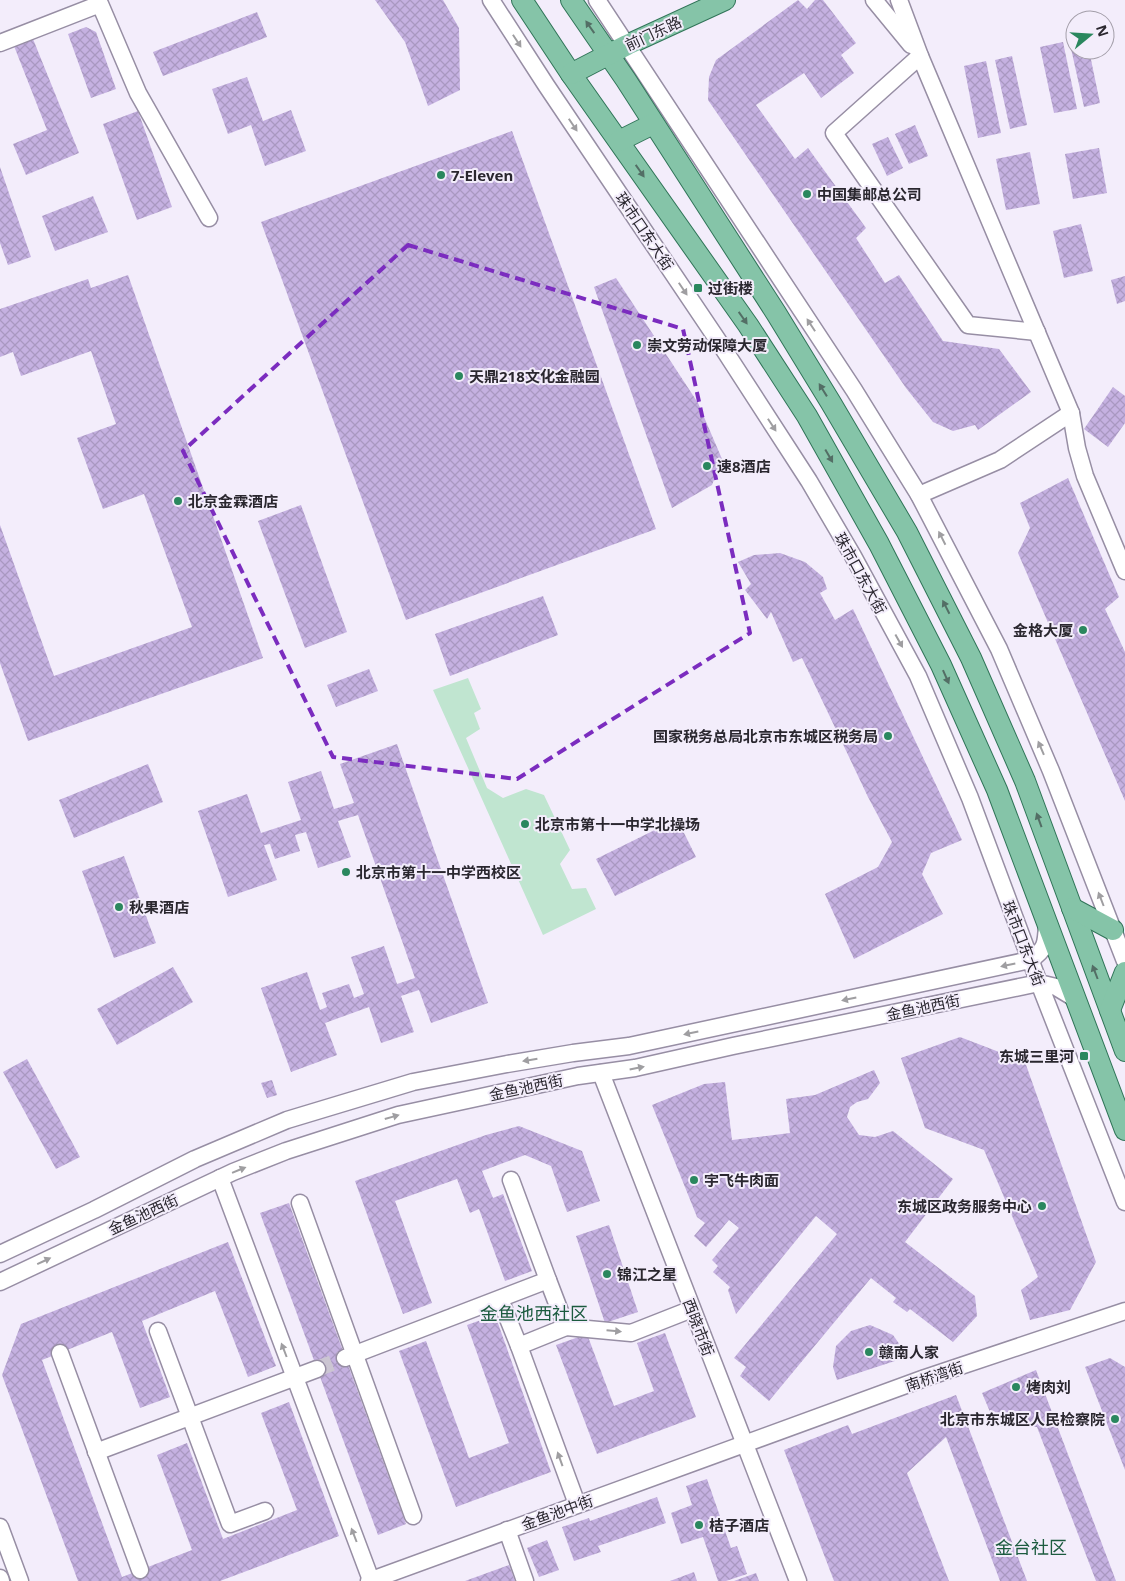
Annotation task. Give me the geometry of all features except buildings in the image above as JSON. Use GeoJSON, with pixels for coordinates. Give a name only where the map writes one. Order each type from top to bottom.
{"type":"FeatureCollection","features":[{"type":"Feature","properties":{"kind":"main road","name":"珠市口东大街"},"geometry":{"type":"LineString","coordinates":[[522,0],[571,74],[748,325],[807,416],[879,544],[941,665],[997,790],[1125,1130]]}},
{"type":"Feature","properties":{"kind":"main road"},"geometry":{"type":"LineString","coordinates":[[571,0],[786,329],[907,532],[975,667],[1025,781],[1125,1051]]}},
{"type":"Feature","properties":{"kind":"main road","name":"前门东路"},"geometry":{"type":"LineString","coordinates":[[571,74],[608,54],[725,0]]}},
{"type":"Feature","properties":{"kind":"main road"},"geometry":{"type":"LineString","coordinates":[[619,141],[653,124]]}},
{"type":"Feature","properties":{"kind":"main road"},"geometry":{"type":"LineString","coordinates":[[1072,908],[1113,930]]}},
{"type":"Feature","properties":{"kind":"main road"},"geometry":{"type":"LineString","coordinates":[[1110,1010],[1124,960]]}},
{"type":"Feature","properties":{"kind":"street","name":"珠市口东大街"},"geometry":{"type":"LineString","coordinates":[[491,0],[809,481],[853,556],[918,676],[970,798],[1039,984],[1125,1202]]}},
{"type":"Feature","properties":{"kind":"street"},"geometry":{"type":"LineString","coordinates":[[597,0],[849,382],[919,495],[999,649],[1051,771],[1124,960]]}},
{"type":"Feature","properties":{"kind":"street"},"geometry":{"type":"LineString","coordinates":[[874,0],[920,56]]}},
{"type":"Feature","properties":{"kind":"street"},"geometry":{"type":"LineString","coordinates":[[899,0],[920,56],[1071,413],[1077,448],[1085,476],[1125,571]]}},
{"type":"Feature","properties":{"kind":"street"},"geometry":{"type":"LineString","coordinates":[[0,43],[100,4],[138,93],[210,218]]}},
{"type":"Feature","properties":{"kind":"street"},"geometry":{"type":"LineString","coordinates":[[920,56],[834,133],[968,325],[1037,332]]}},
{"type":"Feature","properties":{"kind":"street"},"geometry":{"type":"LineString","coordinates":[[919,495],[1000,460],[1071,413]]}},
{"type":"Feature","properties":{"kind":"street"},"geometry":{"type":"LineString","coordinates":[[1030,960],[1041,954],[1046,940],[1047,923]]}},
{"type":"Feature","properties":{"kind":"street","name":"金鱼池西街"},"geometry":{"type":"LineString","coordinates":[[0,1254],[94,1210],[195,1159],[287,1120],[405,1085],[506,1064],[629,1046],[1030,960]]}},
{"type":"Feature","properties":{"kind":"street","name":"金鱼池西街"},"geometry":{"type":"LineString","coordinates":[[0,1282],[220,1178],[286,1151],[398,1115],[452,1102],[634,1068],[1039,984],[1056,987],[1076,999]]}},
{"type":"Feature","properties":{"kind":"street","name":"西晓市街"},"geometry":{"type":"LineString","coordinates":[[601,1073],[798,1581]]}},
{"type":"Feature","properties":{"kind":"street"},"geometry":{"type":"LineString","coordinates":[[220,1178],[370,1581]]}},
{"type":"Feature","properties":{"kind":"street"},"geometry":{"type":"LineString","coordinates":[[511,1180],[566,1327]]}},
{"type":"Feature","properties":{"kind":"street"},"geometry":{"type":"LineString","coordinates":[[300,1202],[350,1356],[413,1516]]}},
{"type":"Feature","properties":{"kind":"street"},"geometry":{"type":"LineString","coordinates":[[350,1356],[548,1280]]}},
{"type":"Feature","properties":{"kind":"street"},"geometry":{"type":"LineString","coordinates":[[500,1299],[577,1504]]}},
{"type":"Feature","properties":{"kind":"street"},"geometry":{"type":"LineString","coordinates":[[518,1346],[566,1327],[631,1333],[692,1309]]}},
{"type":"Feature","properties":{"kind":"street","name":"南桥湾街"},"geometry":{"type":"LineString","coordinates":[[744,1443],[925,1378],[1125,1311]]}},
{"type":"Feature","properties":{"kind":"street"},"geometry":{"type":"LineString","coordinates":[[158,1331],[230,1524],[265,1511]]}},
{"type":"Feature","properties":{"kind":"street"},"geometry":{"type":"LineString","coordinates":[[60,1353],[140,1570]]}},
{"type":"Feature","properties":{"kind":"street"},"geometry":{"type":"LineString","coordinates":[[96,1452],[317,1369]]}},
{"type":"Feature","properties":{"kind":"street","name":"金鱼池中街"},"geometry":{"type":"LineString","coordinates":[[370,1581],[744,1443]]}},
{"type":"Feature","properties":{"kind":"street"},"geometry":{"type":"LineString","coordinates":[[0,1527],[20,1581]]}},
{"type":"Feature","properties":{"kind":"street"},"geometry":{"type":"LineString","coordinates":[[506,1530],[525,1581]]}},
{"type":"Feature","properties":{"kind":"highlighted area"},"geometry":{"type":"Polygon","coordinates":[[[408,245],[683,329],[750,633],[517,779],[333,757],[183,451],[408,245]]]}},
{"type":"Feature","properties":{"kind":"green space","name":"北京市第十一中学北操场"},"geometry":{"type":"Polygon","coordinates":[[[468,678],[481,709],[474,713],[480,729],[466,738],[487,788],[503,798],[526,789],[544,795],[570,850],[560,864],[572,889],[586,888],[596,909],[543,935],[433,690],[468,678]]]}},
{"type":"Feature","properties":{"kind":"tunnel"},"geometry":{"type":"LineString","coordinates":[[317,1369],[345,1358]]}},
{"type":"Feature","properties":{"kind":"place","name":"7-Eleven"},"geometry":{"type":"Point","coordinates":[441,175]}},
{"type":"Feature","properties":{"kind":"place","name":"中国集邮总公司"},"geometry":{"type":"Point","coordinates":[807,194]}},
{"type":"Feature","properties":{"kind":"place","name":"过街楼"},"geometry":{"type":"Point","coordinates":[698,288]}},
{"type":"Feature","properties":{"kind":"place","name":"崇文劳动保障大厦"},"geometry":{"type":"Point","coordinates":[637,345]}},
{"type":"Feature","properties":{"kind":"place","name":"天鼎218文化金融园"},"geometry":{"type":"Point","coordinates":[459,376]}},
{"type":"Feature","properties":{"kind":"place","name":"速8酒店"},"geometry":{"type":"Point","coordinates":[707,466]}},
{"type":"Feature","properties":{"kind":"place","name":"北京金霖酒店"},"geometry":{"type":"Point","coordinates":[178,501]}},
{"type":"Feature","properties":{"kind":"place","name":"金格大厦"},"geometry":{"type":"Point","coordinates":[1083,630]}},
{"type":"Feature","properties":{"kind":"place","name":"国家税务总局北京市东城区税务局"},"geometry":{"type":"Point","coordinates":[888,736]}},
{"type":"Feature","properties":{"kind":"place","name":"北京市第十一中学北操场"},"geometry":{"type":"Point","coordinates":[525,824]}},
{"type":"Feature","properties":{"kind":"place","name":"北京市第十一中学西校区"},"geometry":{"type":"Point","coordinates":[346,872]}},
{"type":"Feature","properties":{"kind":"place","name":"秋果酒店"},"geometry":{"type":"Point","coordinates":[119,907]}},
{"type":"Feature","properties":{"kind":"place","name":"东城三里河"},"geometry":{"type":"Point","coordinates":[1084,1056]}},
{"type":"Feature","properties":{"kind":"place","name":"宇飞牛肉面"},"geometry":{"type":"Point","coordinates":[694,1180]}},
{"type":"Feature","properties":{"kind":"place","name":"东城区政务服务中心"},"geometry":{"type":"Point","coordinates":[1042,1206]}},
{"type":"Feature","properties":{"kind":"place","name":"锦江之星"},"geometry":{"type":"Point","coordinates":[607,1274]}},
{"type":"Feature","properties":{"kind":"place","name":"赣南人家"},"geometry":{"type":"Point","coordinates":[869,1352]}},
{"type":"Feature","properties":{"kind":"place","name":"烤肉刘"},"geometry":{"type":"Point","coordinates":[1016,1387]}},
{"type":"Feature","properties":{"kind":"place","name":"北京市东城区人民检察院"},"geometry":{"type":"Point","coordinates":[1115,1419]}},
{"type":"Feature","properties":{"kind":"place","name":"桔子酒店"},"geometry":{"type":"Point","coordinates":[699,1525]}},
{"type":"Feature","properties":{"kind":"district","name":"金鱼池西社区"},"geometry":{"type":"Point","coordinates":[534,1313]}},
{"type":"Feature","properties":{"kind":"district","name":"金台社区"},"geometry":{"type":"Point","coordinates":[1031,1547]}}]}
